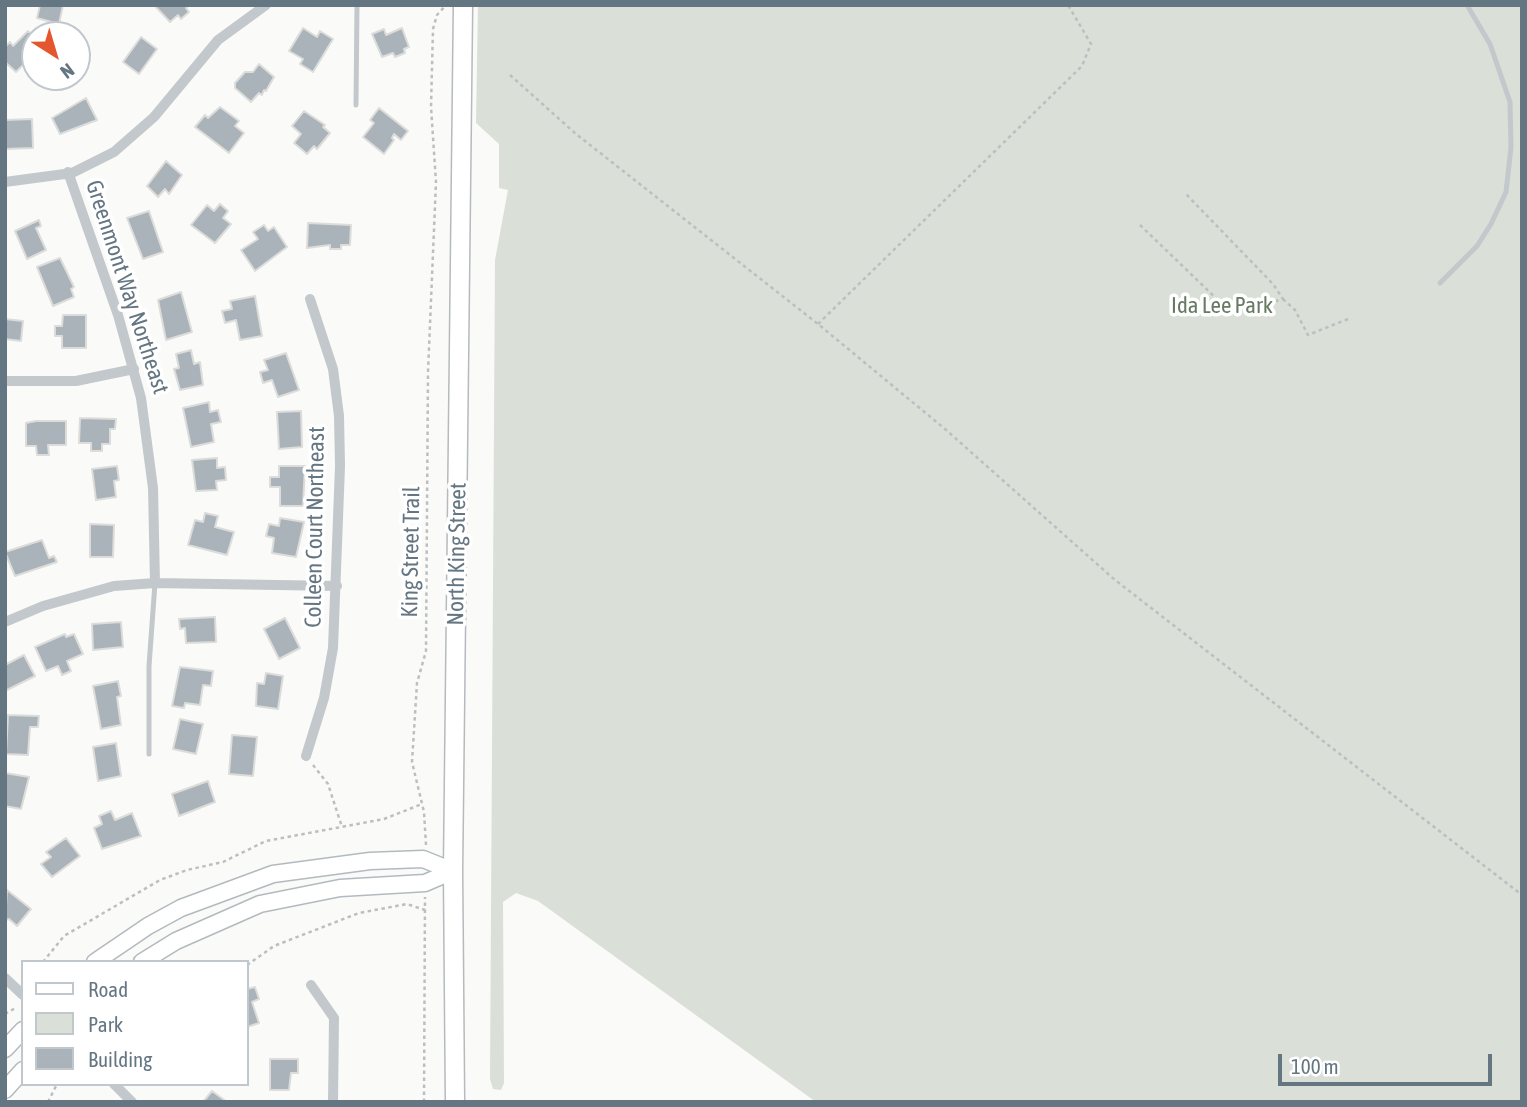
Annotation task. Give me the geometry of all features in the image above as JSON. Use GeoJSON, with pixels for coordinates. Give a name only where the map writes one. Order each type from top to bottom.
{"type":"FeatureCollection","features":[{"type":"Feature","properties":{"kind":"main road","name":"North King Street"},"geometry":{"type":"LineString","coordinates":[[455,1102],[453,871],[463,5]]}},
{"type":"Feature","properties":{"kind":"main road"},"geometry":{"type":"LineString","coordinates":[[98,960],[148,926],[181,908],[273,874],[370,861],[426,859],[453,871]]}},
{"type":"Feature","properties":{"kind":"main road"},"geometry":{"type":"LineString","coordinates":[[145,960],[176,942],[260,904],[340,888],[425,883],[453,871]]}},
{"type":"Feature","properties":{"kind":"main road"},"geometry":{"type":"LineString","coordinates":[[5,1049],[21,1032]]}},
{"type":"Feature","properties":{"kind":"main road"},"geometry":{"type":"LineString","coordinates":[[5,1090],[21,1072]]}},
{"type":"Feature","properties":{"kind":"street"},"geometry":{"type":"LineString","coordinates":[[5,182],[72,173],[95,164],[131,139],[154,117],[218,40],[266,5]]}},
{"type":"Feature","properties":{"kind":"street","name":"Greenmont Way Northeast"},"geometry":{"type":"LineString","coordinates":[[68,172],[116,308],[134,369],[150,456],[155,583]]}},
{"type":"Feature","properties":{"kind":"street","name":"Colleen Court Northeast"},"geometry":{"type":"LineString","coordinates":[[306,756],[329,672],[337,586],[339,416],[328,347],[310,299]]}},
{"type":"Feature","properties":{"kind":"street"},"geometry":{"type":"LineString","coordinates":[[5,382],[76,381],[134,369]]}},
{"type":"Feature","properties":{"kind":"street"},"geometry":{"type":"LineString","coordinates":[[5,622],[77,595],[114,586],[155,583],[337,586]]}},
{"type":"Feature","properties":{"kind":"street"},"geometry":{"type":"LineString","coordinates":[[5,978],[21,995]]}},
{"type":"Feature","properties":{"kind":"street"},"geometry":{"type":"LineString","coordinates":[[311,985],[334,1018],[333,1102]]}},
{"type":"Feature","properties":{"kind":"street"},"geometry":{"type":"LineString","coordinates":[[116,1086],[132,1102]]}},
{"type":"Feature","properties":{"kind":"lane"},"geometry":{"type":"LineString","coordinates":[[356,105],[357,5]]}},
{"type":"Feature","properties":{"kind":"lane"},"geometry":{"type":"LineString","coordinates":[[1440,283],[1477,246],[1491,224],[1506,192],[1511,147],[1510,102],[1490,44],[1468,5]]}},
{"type":"Feature","properties":{"kind":"lane"},"geometry":{"type":"LineString","coordinates":[[149,754],[149,666],[155,583]]}},
{"type":"Feature","properties":{"kind":"path","name":"King Street Trail"},"geometry":{"type":"LineString","coordinates":[[426,859],[423,803],[412,762],[417,683],[426,652],[428,372],[436,182],[431,107],[433,29],[437,15],[446,5]]}},
{"type":"Feature","properties":{"kind":"path"},"geometry":{"type":"LineString","coordinates":[[818,324],[1082,66],[1091,44],[1068,5]]}},
{"type":"Feature","properties":{"kind":"path"},"geometry":{"type":"LineString","coordinates":[[510,75],[576,134],[818,324],[945,429],[1115,580],[1522,895]]}},
{"type":"Feature","properties":{"kind":"path"},"geometry":{"type":"LineString","coordinates":[[1185,192],[1273,284],[1294,310],[1308,335],[1348,319]]}},
{"type":"Feature","properties":{"kind":"path"},"geometry":{"type":"LineString","coordinates":[[1140,225],[1221,303],[1239,308],[1255,307],[1283,299]]}},
{"type":"Feature","properties":{"kind":"path"},"geometry":{"type":"LineString","coordinates":[[306,756],[328,784],[342,827]]}},
{"type":"Feature","properties":{"kind":"path"},"geometry":{"type":"LineString","coordinates":[[45,960],[64,936],[160,880],[187,870],[223,862],[266,841],[384,819],[423,803]]}},
{"type":"Feature","properties":{"kind":"path"},"geometry":{"type":"LineString","coordinates":[[424,1102],[425,883]]}},
{"type":"Feature","properties":{"kind":"path"},"geometry":{"type":"LineString","coordinates":[[248,964],[274,946],[359,913],[407,904],[425,910]]}},
{"type":"Feature","properties":{"kind":"path"},"geometry":{"type":"LineString","coordinates":[[5,1014],[12,1012],[21,1000]]}},
{"type":"Feature","properties":{"kind":"path"},"geometry":{"type":"LineString","coordinates":[[48,1102],[56,1086]]}},
{"type":"Feature","properties":{"kind":"green space","name":"Ida Lee Park"},"geometry":{"type":"Polygon","coordinates":[[[478,5],[1522,5],[1522,1102],[816,1102],[538,901],[516,893],[503,902],[504,1083],[501,1090],[493,1089],[490,1079],[495,260],[508,190],[499,188],[499,144],[476,123],[478,5]]]}},
{"type":"Feature","properties":{"kind":"building"},"geometry":{"type":"Polygon","coordinates":[[[40,5],[63,5],[60,21],[37,18],[40,5]]]}},
{"type":"Feature","properties":{"kind":"building"},"geometry":{"type":"Polygon","coordinates":[[[189,5],[186,8],[189,12],[181,19],[178,15],[170,22],[155,6],[189,5]]]}},
{"type":"Feature","properties":{"kind":"building"},"geometry":{"type":"Polygon","coordinates":[[[303,28],[317,37],[320,31],[333,39],[313,72],[300,64],[303,59],[289,51],[303,28]]]}},
{"type":"Feature","properties":{"kind":"building"},"geometry":{"type":"Polygon","coordinates":[[[402,28],[409,47],[404,49],[405,53],[395,57],[393,53],[382,57],[372,34],[384,29],[386,35],[402,28]]]}},
{"type":"Feature","properties":{"kind":"building"},"geometry":{"type":"Polygon","coordinates":[[[141,37],[157,49],[139,74],[123,62],[141,37]]]}},
{"type":"Feature","properties":{"kind":"building"},"geometry":{"type":"Polygon","coordinates":[[[21,38],[21,67],[16,72],[5,62],[5,47],[10,42],[13,46],[21,38]]]}},
{"type":"Feature","properties":{"kind":"building"},"geometry":{"type":"Polygon","coordinates":[[[259,64],[274,77],[266,91],[264,90],[262,95],[259,93],[251,102],[235,88],[235,83],[245,72],[253,72],[259,64]]]}},
{"type":"Feature","properties":{"kind":"building"},"geometry":{"type":"Polygon","coordinates":[[[86,98],[97,120],[60,134],[52,118],[86,98]]]}},
{"type":"Feature","properties":{"kind":"building"},"geometry":{"type":"Polygon","coordinates":[[[220,107],[239,121],[235,126],[244,133],[229,153],[195,127],[205,115],[208,118],[220,107]]]}},
{"type":"Feature","properties":{"kind":"building"},"geometry":{"type":"Polygon","coordinates":[[[379,108],[408,131],[401,140],[394,134],[394,140],[384,154],[363,137],[374,123],[370,120],[379,108]]]}},
{"type":"Feature","properties":{"kind":"building"},"geometry":{"type":"Polygon","coordinates":[[[304,111],[325,125],[323,127],[330,133],[317,149],[314,146],[307,154],[294,143],[301,134],[292,126],[304,111]]]}},
{"type":"Feature","properties":{"kind":"building"},"geometry":{"type":"Polygon","coordinates":[[[32,119],[33,148],[5,149],[5,120],[32,119]]]}},
{"type":"Feature","properties":{"kind":"building"},"geometry":{"type":"Polygon","coordinates":[[[166,161],[182,175],[169,194],[165,189],[158,197],[147,186],[166,161]]]}},
{"type":"Feature","properties":{"kind":"building"},"geometry":{"type":"Polygon","coordinates":[[[220,204],[228,211],[223,218],[231,224],[215,243],[191,225],[207,205],[214,211],[220,204]]]}},
{"type":"Feature","properties":{"kind":"building"},"geometry":{"type":"Polygon","coordinates":[[[149,211],[163,252],[143,259],[127,218],[149,211]]]}},
{"type":"Feature","properties":{"kind":"building"},"geometry":{"type":"Polygon","coordinates":[[[39,220],[41,226],[36,228],[46,250],[27,259],[15,231],[39,220]]]}},
{"type":"Feature","properties":{"kind":"building"},"geometry":{"type":"Polygon","coordinates":[[[308,223],[351,225],[350,245],[341,245],[341,249],[330,249],[330,245],[307,248],[308,223]]]}},
{"type":"Feature","properties":{"kind":"building"},"geometry":{"type":"Polygon","coordinates":[[[264,225],[268,231],[274,227],[287,247],[255,271],[241,250],[258,239],[253,232],[264,225]]]}},
{"type":"Feature","properties":{"kind":"building"},"geometry":{"type":"Polygon","coordinates":[[[60,258],[74,287],[71,289],[74,297],[53,306],[37,267],[60,258]]]}},
{"type":"Feature","properties":{"kind":"building"},"geometry":{"type":"Polygon","coordinates":[[[181,292],[192,332],[166,340],[158,300],[181,292]]]}},
{"type":"Feature","properties":{"kind":"building"},"geometry":{"type":"Polygon","coordinates":[[[255,296],[262,336],[240,340],[236,320],[225,323],[222,311],[232,309],[230,301],[255,296]]]}},
{"type":"Feature","properties":{"kind":"building"},"geometry":{"type":"Polygon","coordinates":[[[63,315],[86,315],[86,348],[62,348],[62,336],[55,336],[55,326],[62,326],[63,315]]]}},
{"type":"Feature","properties":{"kind":"building"},"geometry":{"type":"Polygon","coordinates":[[[5,319],[23,321],[21,341],[5,339],[5,319]]]}},
{"type":"Feature","properties":{"kind":"building"},"geometry":{"type":"Polygon","coordinates":[[[191,350],[194,364],[200,362],[203,385],[180,390],[174,369],[179,368],[176,354],[191,350]]]}},
{"type":"Feature","properties":{"kind":"building"},"geometry":{"type":"Polygon","coordinates":[[[286,353],[299,390],[278,397],[272,380],[263,383],[260,372],[268,370],[264,360],[286,353]]]}},
{"type":"Feature","properties":{"kind":"building"},"geometry":{"type":"Polygon","coordinates":[[[209,402],[210,412],[218,410],[221,422],[211,424],[214,442],[191,447],[183,408],[209,402]]]}},
{"type":"Feature","properties":{"kind":"building"},"geometry":{"type":"Polygon","coordinates":[[[301,411],[302,447],[279,449],[277,412],[301,411]]]}},
{"type":"Feature","properties":{"kind":"building"},"geometry":{"type":"Polygon","coordinates":[[[80,418],[116,419],[115,429],[110,429],[110,444],[102,444],[102,451],[91,451],[91,443],[79,443],[80,418]]]}},
{"type":"Feature","properties":{"kind":"building"},"geometry":{"type":"Polygon","coordinates":[[[66,421],[66,445],[48,445],[49,455],[37,455],[36,446],[26,446],[26,423],[66,421]]]}},
{"type":"Feature","properties":{"kind":"building"},"geometry":{"type":"Polygon","coordinates":[[[217,458],[217,468],[225,467],[226,480],[216,481],[217,490],[196,491],[192,460],[217,458]]]}},
{"type":"Feature","properties":{"kind":"building"},"geometry":{"type":"Polygon","coordinates":[[[117,466],[119,480],[114,481],[116,497],[96,500],[92,469],[117,466]]]}},
{"type":"Feature","properties":{"kind":"building"},"geometry":{"type":"Polygon","coordinates":[[[279,466],[305,466],[303,506],[280,506],[280,487],[270,487],[270,477],[279,477],[279,466]]]}},
{"type":"Feature","properties":{"kind":"building"},"geometry":{"type":"Polygon","coordinates":[[[205,513],[218,516],[215,527],[234,532],[227,555],[188,545],[195,520],[203,522],[205,513]]]}},
{"type":"Feature","properties":{"kind":"building"},"geometry":{"type":"Polygon","coordinates":[[[280,518],[304,522],[296,557],[272,553],[274,538],[266,536],[269,524],[279,526],[280,518]]]}},
{"type":"Feature","properties":{"kind":"building"},"geometry":{"type":"Polygon","coordinates":[[[90,524],[114,525],[113,557],[90,557],[90,524]]]}},
{"type":"Feature","properties":{"kind":"building"},"geometry":{"type":"Polygon","coordinates":[[[42,540],[49,558],[54,556],[57,562],[15,576],[5,552],[42,540]]]}},
{"type":"Feature","properties":{"kind":"building"},"geometry":{"type":"Polygon","coordinates":[[[215,617],[216,642],[186,643],[185,628],[180,629],[179,619],[215,617]]]}},
{"type":"Feature","properties":{"kind":"building"},"geometry":{"type":"Polygon","coordinates":[[[285,618],[300,648],[279,659],[264,629],[285,618]]]}},
{"type":"Feature","properties":{"kind":"building"},"geometry":{"type":"Polygon","coordinates":[[[121,622],[123,647],[93,650],[92,624],[121,622]]]}},
{"type":"Feature","properties":{"kind":"building"},"geometry":{"type":"Polygon","coordinates":[[[65,634],[66,637],[74,634],[83,654],[67,661],[71,671],[62,675],[58,666],[46,671],[35,647],[65,634]]]}},
{"type":"Feature","properties":{"kind":"building"},"geometry":{"type":"Polygon","coordinates":[[[24,655],[35,676],[5,691],[5,665],[24,655]]]}},
{"type":"Feature","properties":{"kind":"building"},"geometry":{"type":"Polygon","coordinates":[[[180,667],[213,671],[211,686],[203,685],[200,705],[185,703],[184,708],[172,706],[180,667]]]}},
{"type":"Feature","properties":{"kind":"building"},"geometry":{"type":"Polygon","coordinates":[[[266,673],[283,676],[278,709],[256,706],[257,683],[264,684],[266,673]]]}},
{"type":"Feature","properties":{"kind":"building"},"geometry":{"type":"Polygon","coordinates":[[[118,681],[121,725],[101,729],[93,686],[118,681]]]}},
{"type":"Feature","properties":{"kind":"building"},"geometry":{"type":"Polygon","coordinates":[[[8,715],[39,716],[38,727],[30,727],[28,755],[6,754],[8,715]]]}},
{"type":"Feature","properties":{"kind":"building"},"geometry":{"type":"Polygon","coordinates":[[[180,719],[203,724],[196,754],[173,749],[180,719]]]}},
{"type":"Feature","properties":{"kind":"building"},"geometry":{"type":"Polygon","coordinates":[[[232,735],[257,737],[253,776],[229,774],[232,735]]]}},
{"type":"Feature","properties":{"kind":"building"},"geometry":{"type":"Polygon","coordinates":[[[116,743],[121,776],[98,781],[93,747],[116,743]]]}},
{"type":"Feature","properties":{"kind":"building"},"geometry":{"type":"Polygon","coordinates":[[[5,773],[29,777],[21,809],[5,806],[5,773]]]}},
{"type":"Feature","properties":{"kind":"building"},"geometry":{"type":"Polygon","coordinates":[[[208,781],[215,802],[179,816],[172,794],[208,781]]]}},
{"type":"Feature","properties":{"kind":"building"},"geometry":{"type":"Polygon","coordinates":[[[111,811],[115,820],[132,813],[141,836],[102,849],[94,828],[102,824],[99,816],[111,811]]]}},
{"type":"Feature","properties":{"kind":"building"},"geometry":{"type":"Polygon","coordinates":[[[66,838],[80,856],[52,877],[41,864],[51,857],[46,852],[66,838]]]}},
{"type":"Feature","properties":{"kind":"building"},"geometry":{"type":"Polygon","coordinates":[[[7,890],[31,909],[17,926],[9,919],[5,920],[7,890]]]}},
{"type":"Feature","properties":{"kind":"building"},"geometry":{"type":"Polygon","coordinates":[[[255,987],[259,999],[252,1002],[259,1023],[248,1027],[248,989],[255,987]]]}},
{"type":"Feature","properties":{"kind":"building"},"geometry":{"type":"Polygon","coordinates":[[[270,1059],[298,1059],[298,1073],[291,1073],[289,1090],[270,1090],[270,1059]]]}},
{"type":"Feature","properties":{"kind":"building"},"geometry":{"type":"Polygon","coordinates":[[[212,1091],[227,1102],[203,1102],[212,1091]]]}}]}
